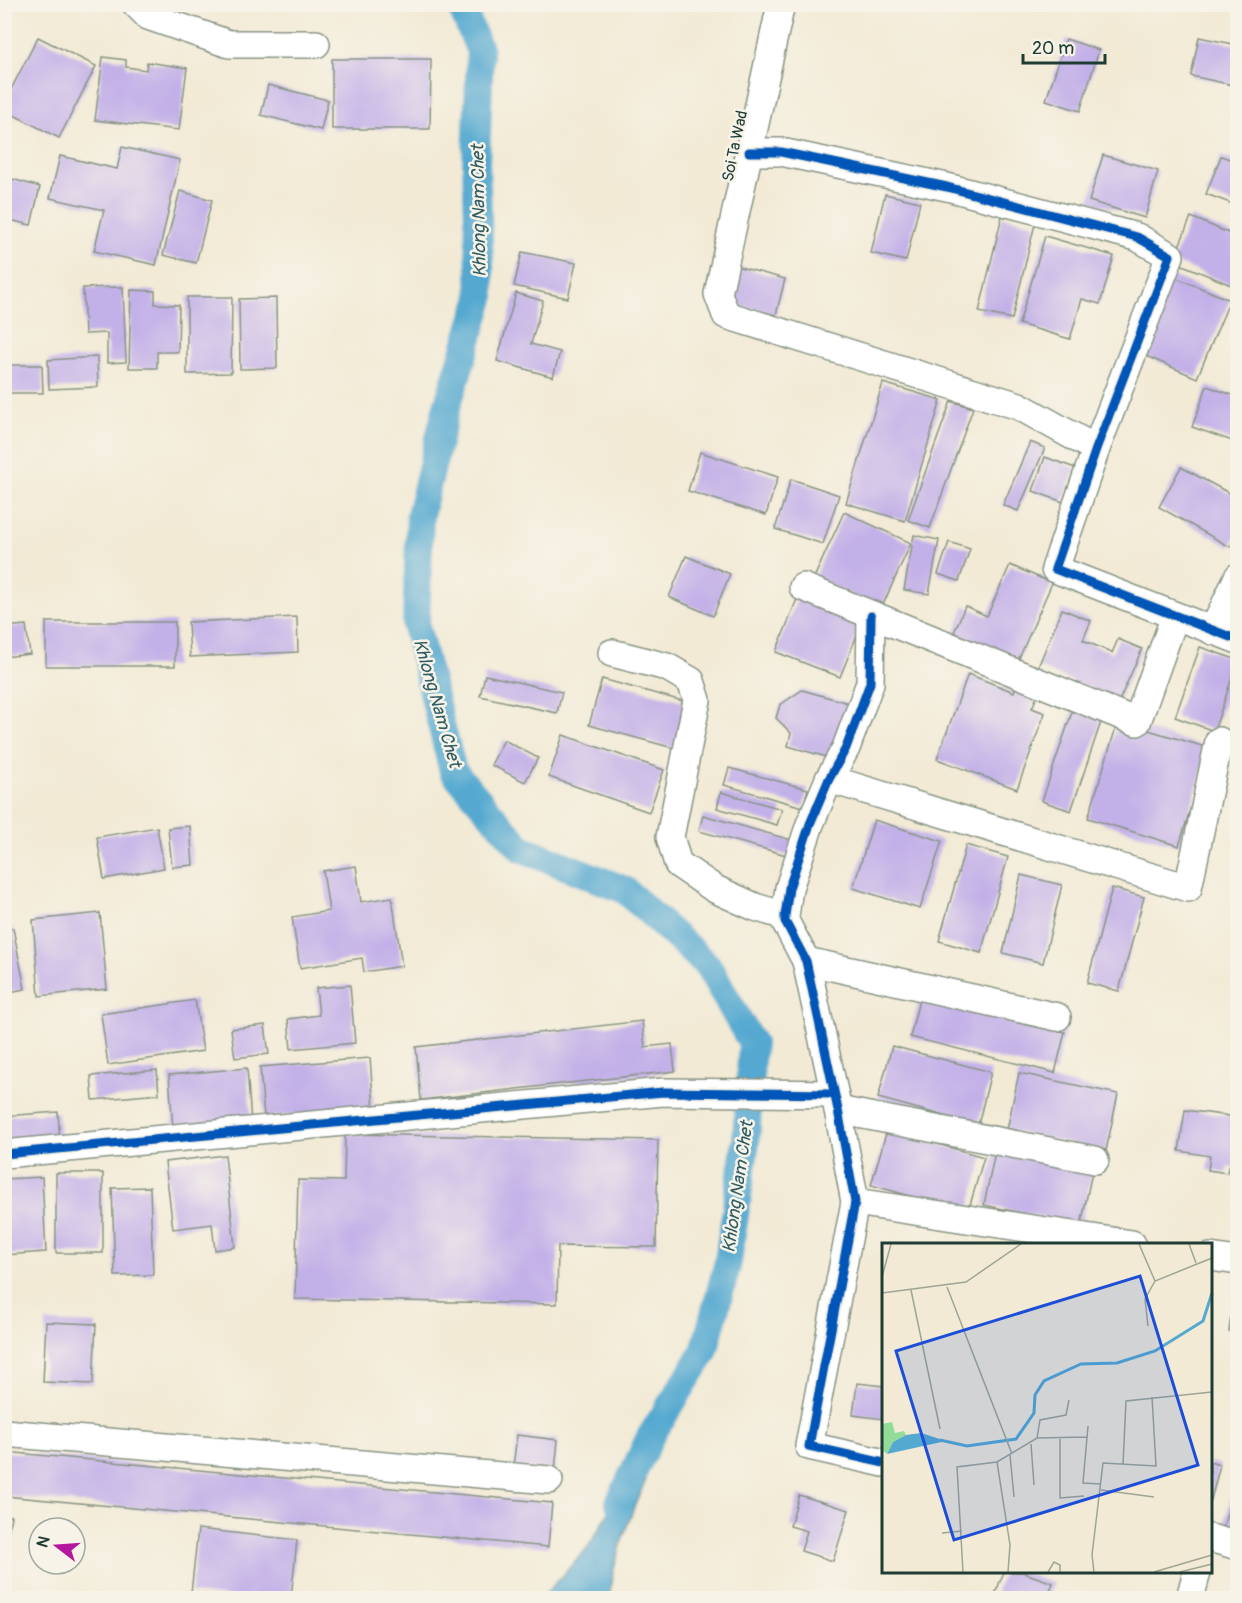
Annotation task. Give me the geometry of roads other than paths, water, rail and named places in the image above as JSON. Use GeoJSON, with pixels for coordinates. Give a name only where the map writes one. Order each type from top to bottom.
{"type":"FeatureCollection","features":[{"type":"Feature","properties":{"kind":"street"},"geometry":{"type":"LineString","coordinates":[[136,4],[148,16],[229,44],[316,45]]}},
{"type":"Feature","properties":{"kind":"street","name":"Soi Ta Wad"},"geometry":{"type":"LineString","coordinates":[[781,4],[718,294],[726,315],[1019,406],[1096,449]]}},
{"type":"Feature","properties":{"kind":"street"},"geometry":{"type":"LineString","coordinates":[[749,152],[781,152],[947,187],[1137,237],[1170,256],[1096,449],[1055,569],[1225,635],[1238,577]]}},
{"type":"Feature","properties":{"kind":"street"},"geometry":{"type":"LineString","coordinates":[[802,587],[1137,722],[1174,616]]}},
{"type":"Feature","properties":{"kind":"street"},"geometry":{"type":"LineString","coordinates":[[871,616],[870,683],[846,748],[829,779],[810,824],[789,888],[785,921],[806,961],[855,1202],[809,1446],[882,1463]]}},
{"type":"Feature","properties":{"kind":"street"},"geometry":{"type":"LineString","coordinates":[[612,652],[667,667],[691,681],[697,700],[670,837],[678,864],[715,889],[755,907],[785,916]]}},
{"type":"Feature","properties":{"kind":"street"},"geometry":{"type":"LineString","coordinates":[[829,779],[1188,888],[1220,741]]}},
{"type":"Feature","properties":{"kind":"street"},"geometry":{"type":"LineString","coordinates":[[806,961],[1057,1017]]}},
{"type":"Feature","properties":{"kind":"street"},"geometry":{"type":"LineString","coordinates":[[4,1154],[663,1092],[836,1102],[1095,1160]]}},
{"type":"Feature","properties":{"kind":"street"},"geometry":{"type":"LineString","coordinates":[[855,1202],[1119,1243]]}},
{"type":"Feature","properties":{"kind":"street"},"geometry":{"type":"LineString","coordinates":[[1212,1257],[1238,1261]]}},
{"type":"Feature","properties":{"kind":"street"},"geometry":{"type":"LineString","coordinates":[[4,1433],[549,1480]]}},
{"type":"Feature","properties":{"kind":"street"},"geometry":{"type":"LineString","coordinates":[[1212,1539],[1238,1546]]}},
{"type":"Feature","properties":{"kind":"street"},"geometry":{"type":"LineString","coordinates":[[1190,1599],[1197,1573]]}},
{"type":"Feature","properties":{"kind":"water"},"geometry":{"type":"Polygon","coordinates":[[[635,1469],[646,1480],[628,1522],[614,1571],[610,1598],[542,1598],[588,1547],[635,1469]]]}},
{"type":"Feature","properties":{"kind":"waterway","name":"Khlong Nam Chet"},"geometry":{"type":"LineString","coordinates":[[460,4],[480,51],[476,163],[481,298],[446,410],[420,515],[416,626],[453,771],[521,848],[625,890],[708,966],[752,1043],[746,1141],[728,1262],[704,1352],[650,1437],[619,1503]]}}]}
